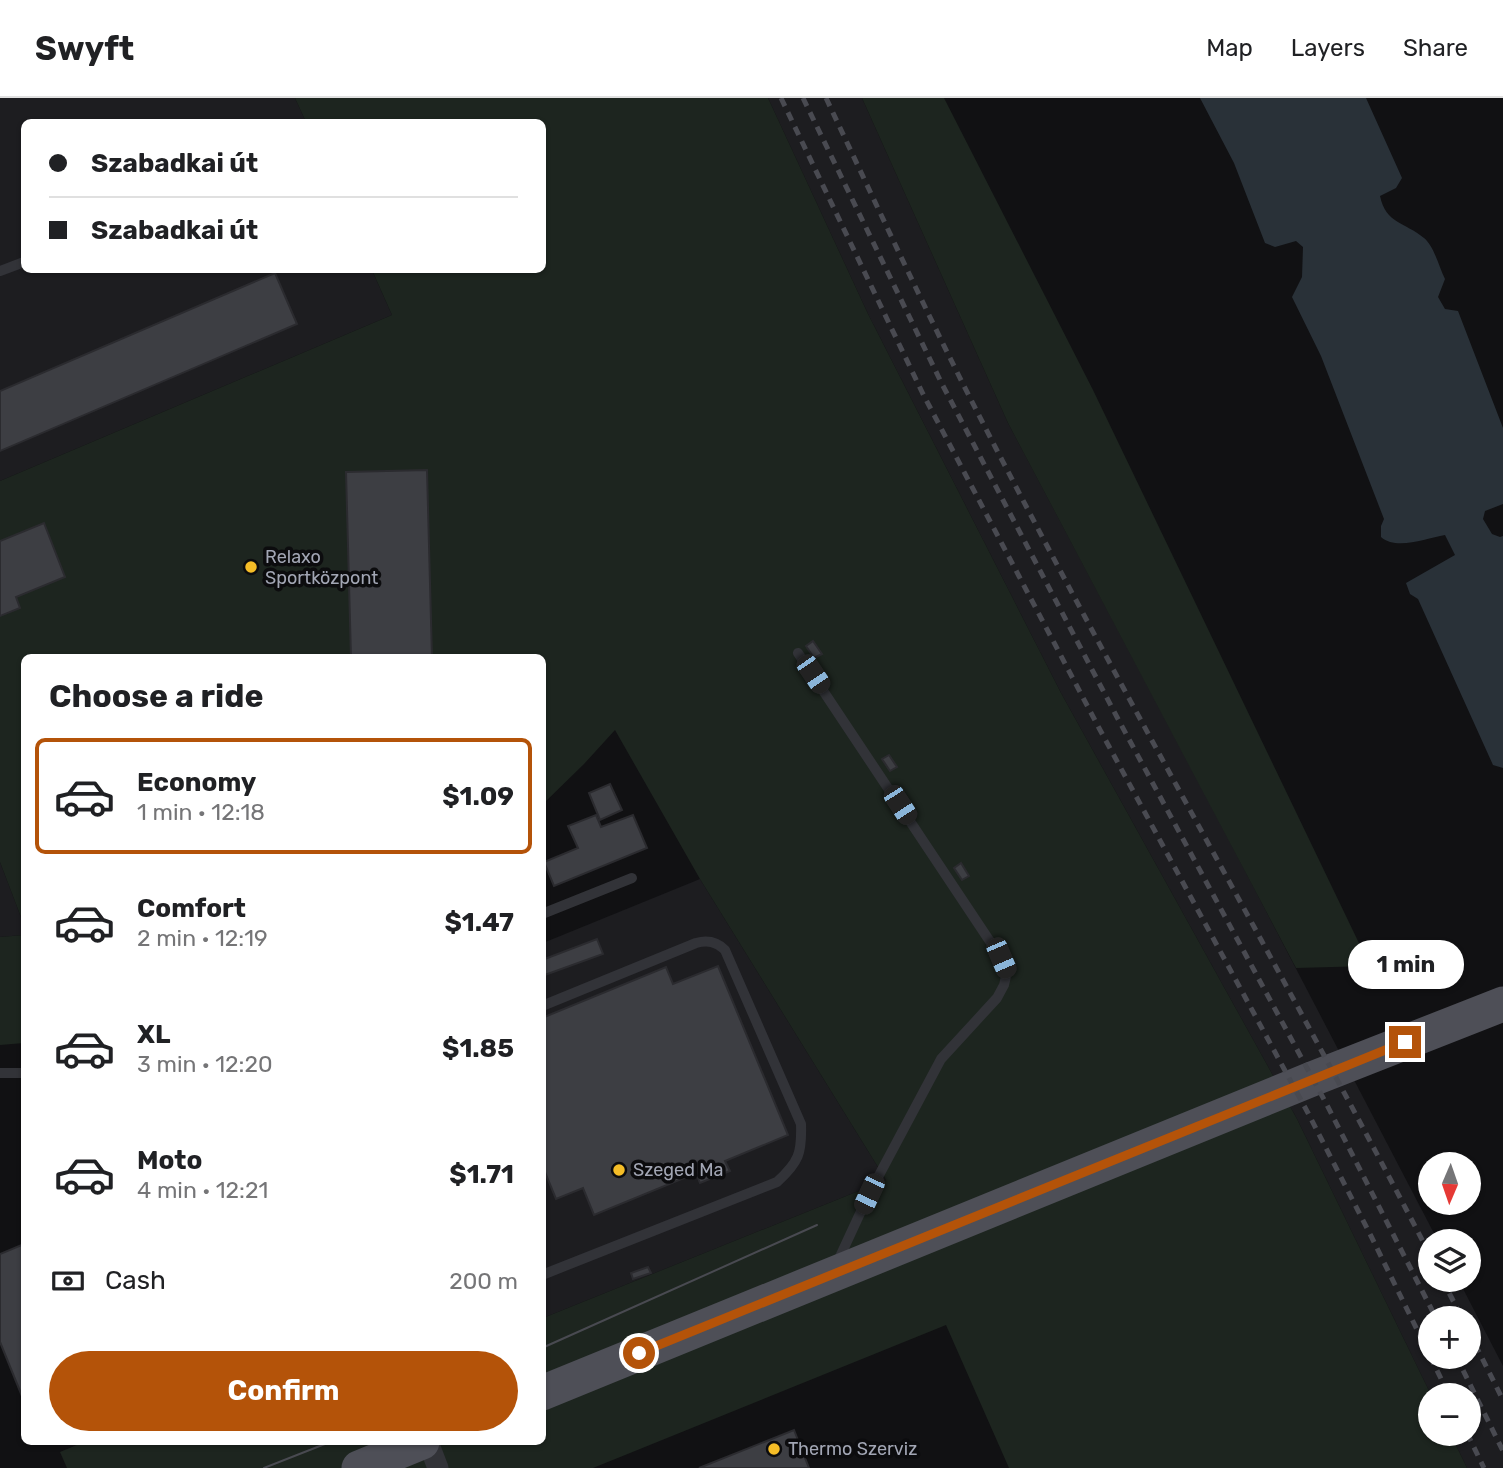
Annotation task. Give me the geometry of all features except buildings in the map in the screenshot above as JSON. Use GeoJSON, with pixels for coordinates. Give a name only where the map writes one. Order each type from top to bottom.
{"type":"FeatureCollection","features":[{"type":"Feature","properties":{"kind":"main road"},"geometry":{"type":"LineString","coordinates":[[546,1391],[1331,1071],[1503,1004]]}},
{"type":"Feature","properties":{"kind":"main road"},"geometry":{"type":"LineString","coordinates":[[359,1468],[415,1445]]}},
{"type":"Feature","properties":{"kind":"street"},"geometry":{"type":"LineString","coordinates":[[429,1445],[438,1468]]}},
{"type":"Feature","properties":{"kind":"lane"},"geometry":{"type":"LineString","coordinates":[[0,271],[21,263]]}},
{"type":"Feature","properties":{"kind":"lane"},"geometry":{"type":"LineString","coordinates":[[798,653],[1001,958],[1007,972],[997,998],[942,1059],[869,1194],[832,1275]]}},
{"type":"Feature","properties":{"kind":"lane"},"geometry":{"type":"LineString","coordinates":[[546,909],[632,878]]}},
{"type":"Feature","properties":{"kind":"lane"},"geometry":{"type":"LineString","coordinates":[[546,1004],[696,943],[704,941],[720,945],[725,950],[801,1124],[802,1147],[793,1167],[777,1182],[546,1273]]}},
{"type":"Feature","properties":{"kind":"lane"},"geometry":{"type":"LineString","coordinates":[[0,1073],[21,1073]]}},
{"type":"Feature","properties":{"kind":"shaded area"},"geometry":{"type":"Polygon","coordinates":[[[0,98],[295,98],[305,119],[21,119],[21,273],[373,273],[392,315],[0,481],[0,98]]]}},
{"type":"Feature","properties":{"kind":"shaded area"},"geometry":{"type":"Polygon","coordinates":[[[295,98],[768,98],[868,314],[1061,693],[1297,1119],[1425,1383],[1418,1383],[1418,1446],[1456,1446],[1467,1468],[1009,1468],[946,1325],[593,1468],[67,1468],[60,1452],[77,1445],[546,1445],[546,1317],[886,1180],[700,879],[615,730],[546,801],[546,654],[21,654],[21,917],[0,862],[0,481],[392,315],[373,273],[546,273],[546,119],[305,119],[295,98]]]}},
{"type":"Feature","properties":{"kind":"shaded area"},"geometry":{"type":"Polygon","coordinates":[[[768,98],[862,98],[1008,423],[1418,1203],[1418,1215],[1424,1215],[1432,1229],[1418,1229],[1418,1292],[1465,1292],[1472,1306],[1418,1306],[1418,1368],[1297,1119],[1061,693],[868,314],[768,98]]]}},
{"type":"Feature","properties":{"kind":"shaded area"},"geometry":{"type":"Polygon","coordinates":[[[862,98],[944,98],[1093,390],[1370,966],[1296,968],[1008,423],[862,98]]]}},
{"type":"Feature","properties":{"kind":"shaded area"},"geometry":{"type":"Polygon","coordinates":[[[1200,98],[1366,98],[1402,178],[1396,188],[1380,196],[1383,205],[1397,222],[1417,233],[1431,246],[1445,279],[1438,297],[1445,309],[1458,311],[1503,428],[1503,504],[1485,511],[1483,519],[1492,534],[1503,536],[1503,768],[1493,765],[1418,599],[1410,594],[1406,583],[1455,555],[1445,535],[1403,543],[1395,543],[1381,537],[1384,519],[1321,356],[1292,297],[1302,277],[1303,247],[1296,241],[1275,247],[1265,243],[1234,163],[1200,98]]]}},
{"type":"Feature","properties":{"kind":"shaded area"},"geometry":{"type":"Polygon","coordinates":[[[0,862],[21,917],[21,935],[0,937],[0,862]]]}},
{"type":"Feature","properties":{"kind":"shaded area"},"geometry":{"type":"Polygon","coordinates":[[[700,879],[886,1180],[546,1317],[546,942],[700,879]]]}},
{"type":"Feature","properties":{"kind":"shaded area"},"geometry":{"type":"Polygon","coordinates":[[[21,935],[21,1043],[0,1045],[0,937],[21,935]]]}},
{"type":"Feature","properties":{"kind":"shaded area"},"geometry":{"type":"Polygon","coordinates":[[[1481,1323],[1503,1366],[1503,1468],[1467,1468],[1456,1446],[1481,1446],[1481,1383],[1425,1383],[1418,1369],[1481,1369],[1481,1323]]]}},
{"type":"Feature","properties":{"kind":"tram line"},"geometry":{"type":"LineString","coordinates":[[546,1346],[817,1225]]}},
{"type":"Feature","properties":{"kind":"tram line"},"geometry":{"type":"LineString","coordinates":[[264,1468],[322,1445]]}},
{"type":"Feature","properties":{"kind":"railway"},"geometry":{"type":"LineString","coordinates":[[781,98],[923,394],[1099,728],[1308,1113],[1418,1332]]}},
{"type":"Feature","properties":{"kind":"railway"},"geometry":{"type":"LineString","coordinates":[[803,98],[942,384],[1118,719],[1327,1105],[1430,1306]]}},
{"type":"Feature","properties":{"kind":"railway"},"geometry":{"type":"LineString","coordinates":[[826,98],[942,341],[1016,487],[1418,1232]]}},
{"type":"Feature","properties":{"kind":"railway"},"geometry":{"type":"LineString","coordinates":[[1449,1292],[1456,1306]]}},
{"type":"Feature","properties":{"kind":"railway"},"geometry":{"type":"LineString","coordinates":[[1481,1356],[1503,1400]]}},
{"type":"Feature","properties":{"kind":"railway"},"geometry":{"type":"LineString","coordinates":[[1436,1369],[1443,1383]]}},
{"type":"Feature","properties":{"kind":"railway"},"geometry":{"type":"LineString","coordinates":[[1462,1369],[1503,1451]]}},
{"type":"Feature","properties":{"kind":"railway"},"geometry":{"type":"LineString","coordinates":[[1473,1446],[1484,1468]]}},
{"type":"Feature","properties":{"kind":"place","name":"Relaxo Sportközpont"},"geometry":{"type":"Point","coordinates":[251,567]}},
{"type":"Feature","properties":{"kind":"place","name":"Szeged Ma"},"geometry":{"type":"Point","coordinates":[619,1170]}},
{"type":"Feature","properties":{"kind":"place","name":"Thermo Szerviz"},"geometry":{"type":"Point","coordinates":[774,1449]}},
{"type":"Feature","properties":{"kind":"route"},"geometry":{"type":"LineString","coordinates":[[639,1353],[1405,1042]]}}]}
